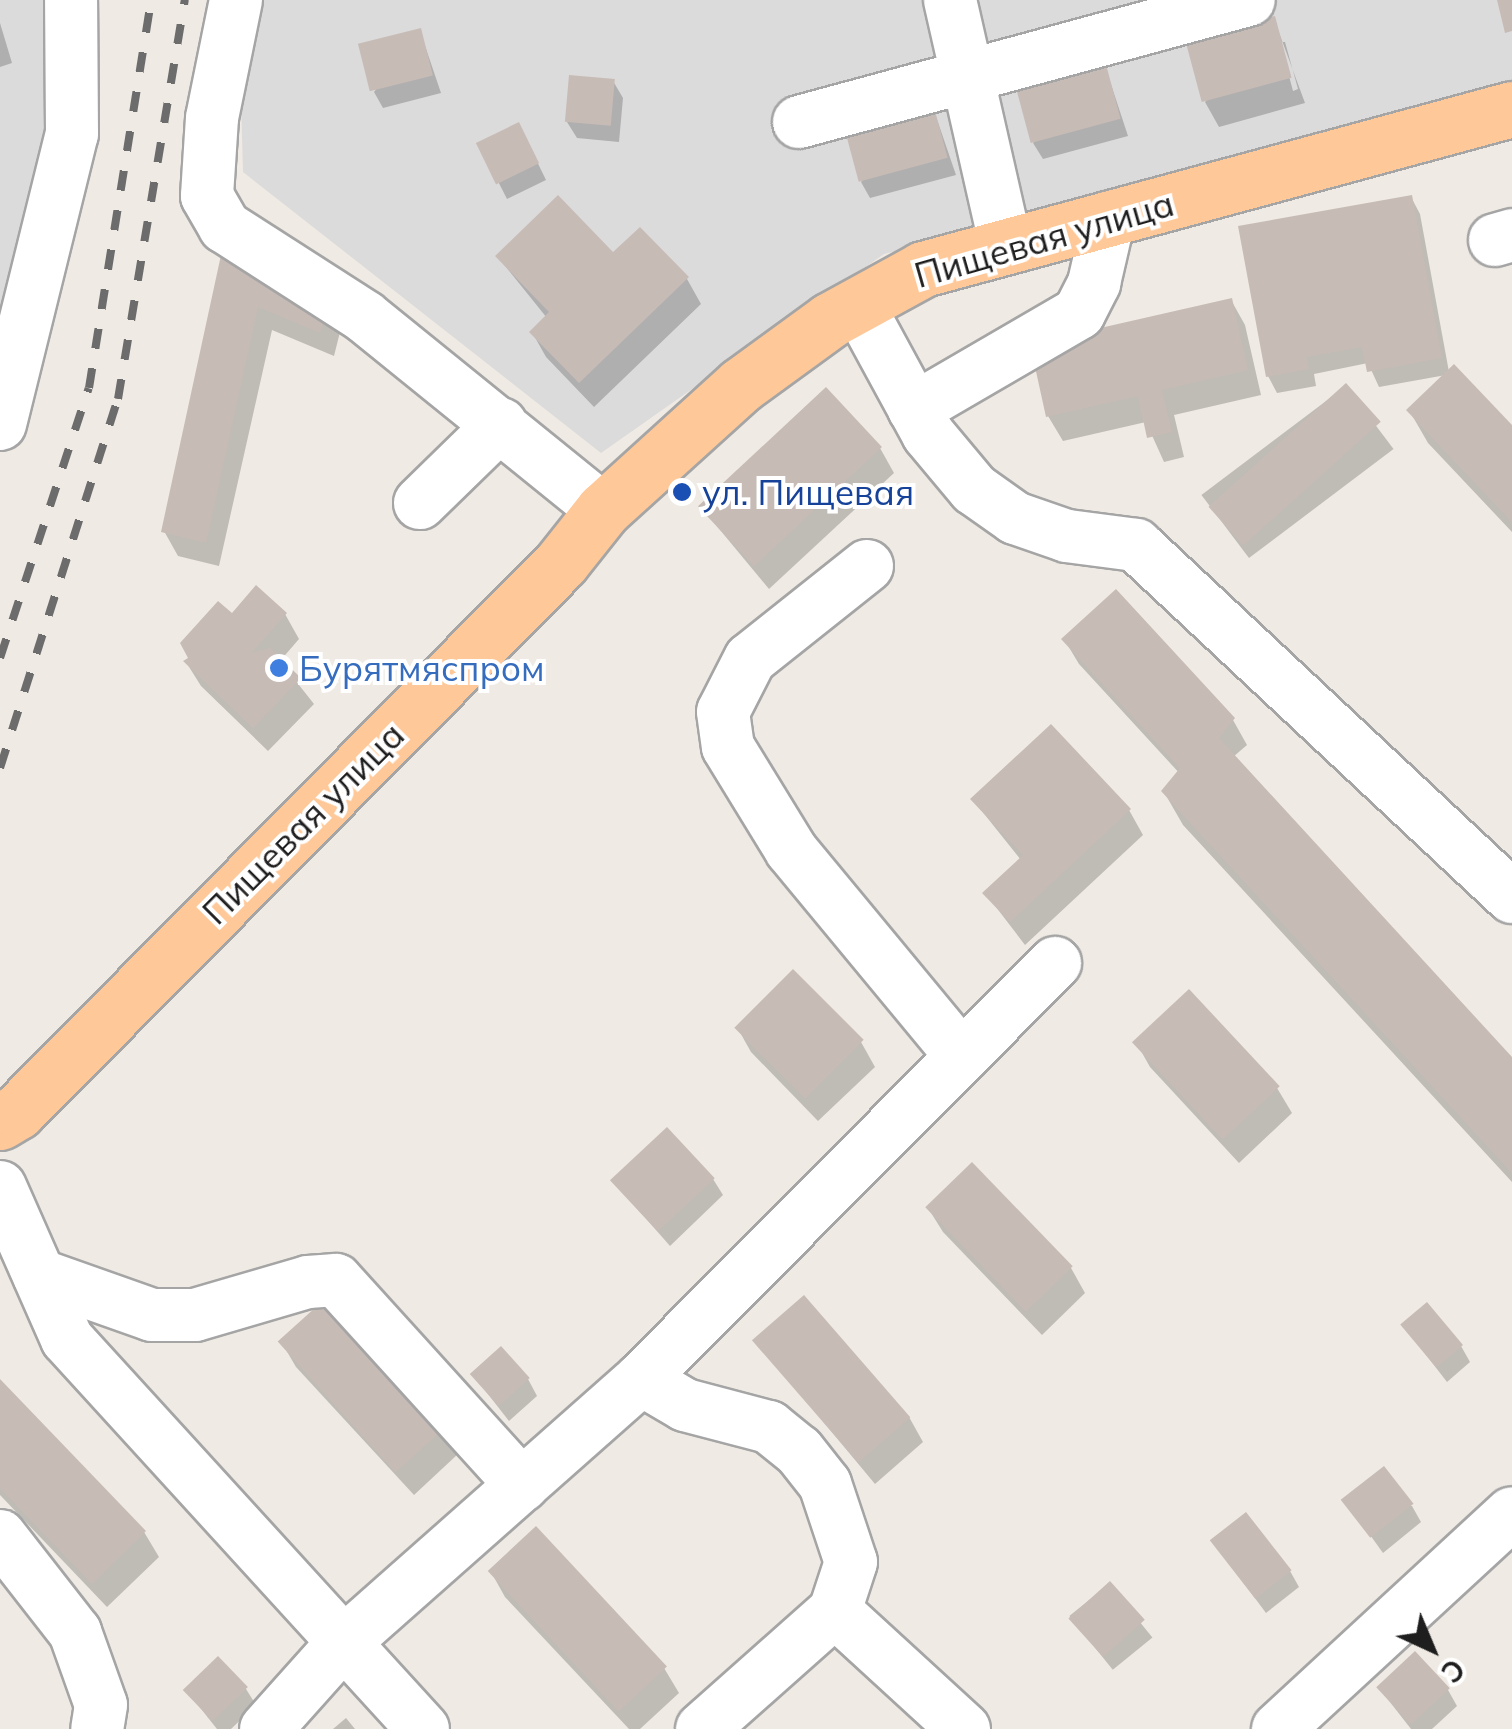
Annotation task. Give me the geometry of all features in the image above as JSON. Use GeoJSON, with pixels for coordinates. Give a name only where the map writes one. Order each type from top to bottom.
{"type":"FeatureCollection","features":[{"type":"Feature","properties":{"kind":"main road","name":"Пищевая улица"},"geometry":{"type":"LineString","coordinates":[[0,1122],[18,1112],[547,577],[603,510],[741,385],[858,305],[923,269],[1512,108]]}},
{"type":"Feature","properties":{"kind":"street"},"geometry":{"type":"LineString","coordinates":[[0,424],[72,134],[71,0]]}},
{"type":"Feature","properties":{"kind":"street"},"geometry":{"type":"LineString","coordinates":[[236,0],[212,118],[207,196],[225,227],[365,317],[603,510]]}},
{"type":"Feature","properties":{"kind":"street"},"geometry":{"type":"LineString","coordinates":[[950,0],[1006,246]]}},
{"type":"Feature","properties":{"kind":"street"},"geometry":{"type":"LineString","coordinates":[[799,122],[1249,0]]}},
{"type":"Feature","properties":{"kind":"street"},"geometry":{"type":"LineString","coordinates":[[914,409],[1079,313],[1094,283],[1109,218]]}},
{"type":"Feature","properties":{"kind":"street"},"geometry":{"type":"LineString","coordinates":[[858,305],[914,409],[974,489],[1015,518],[1068,536],[1136,545],[1512,897]]}},
{"type":"Feature","properties":{"kind":"street"},"geometry":{"type":"LineString","coordinates":[[420,502],[501,424]]}},
{"type":"Feature","properties":{"kind":"street"},"geometry":{"type":"LineString","coordinates":[[868,566],[750,659],[722,712],[728,747],[790,850],[962,1056]]}},
{"type":"Feature","properties":{"kind":"street"},"geometry":{"type":"LineString","coordinates":[[266,1729],[343,1643],[641,1379],[1055,962]]}},
{"type":"Feature","properties":{"kind":"street"},"geometry":{"type":"LineString","coordinates":[[0,1187],[66,1339],[423,1729]]}},
{"type":"Feature","properties":{"kind":"street"},"geometry":{"type":"LineString","coordinates":[[38,1275],[152,1314],[194,1315],[308,1282],[336,1280],[522,1484]]}},
{"type":"Feature","properties":{"kind":"street"},"geometry":{"type":"LineString","coordinates":[[641,1379],[685,1405],[769,1427],[799,1451],[825,1484],[852,1562],[834,1612],[702,1729]]}},
{"type":"Feature","properties":{"kind":"street"},"geometry":{"type":"LineString","coordinates":[[1278,1729],[1512,1513]]}},
{"type":"Feature","properties":{"kind":"street"},"geometry":{"type":"LineString","coordinates":[[0,1536],[75,1632],[101,1704],[97,1729]]}},
{"type":"Feature","properties":{"kind":"street"},"geometry":{"type":"LineString","coordinates":[[834,1612],[964,1729]]}},
{"type":"Feature","properties":{"kind":"shaded area"},"geometry":{"type":"Polygon","coordinates":[[[0,0],[71,0],[27,274],[0,361],[0,0]]]}},
{"type":"Feature","properties":{"kind":"shaded area"},"geometry":{"type":"Polygon","coordinates":[[[238,0],[1512,0],[1512,100],[884,254],[601,453],[243,172],[238,0]]]}},
{"type":"Feature","properties":{"kind":"building"},"geometry":{"type":"Polygon","coordinates":[[[1497,0],[1512,0],[1512,31],[1505,33],[1497,0]]]}},
{"type":"Feature","properties":{"kind":"building"},"geometry":{"type":"Polygon","coordinates":[[[1275,16],[1292,78],[1202,102],[1185,40],[1275,16]]]}},
{"type":"Feature","properties":{"kind":"building"},"geometry":{"type":"Polygon","coordinates":[[[421,28],[433,76],[370,91],[358,44],[421,28]]]}},
{"type":"Feature","properties":{"kind":"building"},"geometry":{"type":"Polygon","coordinates":[[[1104,57],[1121,119],[1031,143],[1014,81],[1104,57]]]}},
{"type":"Feature","properties":{"kind":"building"},"geometry":{"type":"Polygon","coordinates":[[[569,75],[615,79],[611,126],[565,122],[569,75]]]}},
{"type":"Feature","properties":{"kind":"building"},"geometry":{"type":"Polygon","coordinates":[[[931,96],[948,158],[859,182],[842,120],[931,96]]]}},
{"type":"Feature","properties":{"kind":"building"},"geometry":{"type":"Polygon","coordinates":[[[519,122],[539,163],[496,184],[476,143],[519,122]]]}},
{"type":"Feature","properties":{"kind":"building"},"geometry":{"type":"Polygon","coordinates":[[[558,195],[613,252],[640,227],[689,277],[579,383],[529,332],[549,312],[495,256],[558,195]]]}},
{"type":"Feature","properties":{"kind":"building"},"geometry":{"type":"Polygon","coordinates":[[[1412,195],[1442,358],[1367,372],[1362,347],[1306,357],[1309,369],[1266,377],[1238,226],[1412,195]]]}},
{"type":"Feature","properties":{"kind":"building"},"geometry":{"type":"Polygon","coordinates":[[[221,255],[330,297],[320,333],[258,307],[206,543],[161,532],[221,255]]]}},
{"type":"Feature","properties":{"kind":"building"},"geometry":{"type":"Polygon","coordinates":[[[1232,298],[1248,370],[1162,390],[1172,432],[1147,438],[1138,396],[1046,417],[1030,344],[1232,298]]]}},
{"type":"Feature","properties":{"kind":"building"},"geometry":{"type":"Polygon","coordinates":[[[1454,364],[1512,425],[1512,522],[1406,410],[1454,364]]]}},
{"type":"Feature","properties":{"kind":"building"},"geometry":{"type":"Polygon","coordinates":[[[1346,383],[1381,422],[1243,545],[1209,507],[1346,383]]]}},
{"type":"Feature","properties":{"kind":"building"},"geometry":{"type":"Polygon","coordinates":[[[826,387],[882,447],[754,566],[698,506],[826,387]]]}},
{"type":"Feature","properties":{"kind":"building"},"geometry":{"type":"Polygon","coordinates":[[[256,585],[287,613],[251,653],[270,648],[301,678],[253,728],[183,661],[188,658],[180,643],[218,601],[232,613],[256,585]]]}},
{"type":"Feature","properties":{"kind":"building"},"geometry":{"type":"Polygon","coordinates":[[[1116,589],[1235,718],[1219,738],[1512,1057],[1512,1173],[1161,791],[1180,768],[1061,639],[1116,589]]]}},
{"type":"Feature","properties":{"kind":"building"},"geometry":{"type":"Polygon","coordinates":[[[1051,724],[1131,809],[1010,922],[982,893],[1023,855],[970,799],[1051,724]]]}},
{"type":"Feature","properties":{"kind":"building"},"geometry":{"type":"Polygon","coordinates":[[[793,969],[864,1040],[805,1098],[734,1028],[793,969]]]}},
{"type":"Feature","properties":{"kind":"building"},"geometry":{"type":"Polygon","coordinates":[[[1189,989],[1280,1086],[1223,1139],[1132,1042],[1189,989]]]}},
{"type":"Feature","properties":{"kind":"building"},"geometry":{"type":"Polygon","coordinates":[[[667,1127],[715,1178],[658,1231],[610,1180],[667,1127]]]}},
{"type":"Feature","properties":{"kind":"building"},"geometry":{"type":"Polygon","coordinates":[[[972,1162],[1073,1266],[1026,1311],[925,1207],[972,1162]]]}},
{"type":"Feature","properties":{"kind":"building"},"geometry":{"type":"Polygon","coordinates":[[[804,1295],[910,1417],[858,1463],[752,1340],[804,1295]]]}},
{"type":"Feature","properties":{"kind":"building"},"geometry":{"type":"Polygon","coordinates":[[[326,1298],[444,1429],[395,1472],[278,1341],[326,1298]]]}},
{"type":"Feature","properties":{"kind":"building"},"geometry":{"type":"Polygon","coordinates":[[[1427,1302],[1463,1345],[1436,1367],[1400,1324],[1427,1302]]]}},
{"type":"Feature","properties":{"kind":"building"},"geometry":{"type":"Polygon","coordinates":[[[501,1346],[530,1378],[499,1406],[470,1374],[501,1346]]]}},
{"type":"Feature","properties":{"kind":"building"},"geometry":{"type":"Polygon","coordinates":[[[0,1379],[146,1531],[92,1584],[0,1488],[0,1379]]]}},
{"type":"Feature","properties":{"kind":"building"},"geometry":{"type":"Polygon","coordinates":[[[1384,1466],[1414,1504],[1370,1538],[1341,1500],[1384,1466]]]}},
{"type":"Feature","properties":{"kind":"building"},"geometry":{"type":"Polygon","coordinates":[[[1246,1512],[1292,1570],[1255,1599],[1210,1540],[1246,1512]]]}},
{"type":"Feature","properties":{"kind":"building"},"geometry":{"type":"Polygon","coordinates":[[[536,1526],[667,1666],[619,1711],[488,1571],[536,1526]]]}},
{"type":"Feature","properties":{"kind":"building"},"geometry":{"type":"Polygon","coordinates":[[[1110,1581],[1145,1620],[1103,1657],[1068,1618],[1110,1581]]]}},
{"type":"Feature","properties":{"kind":"building"},"geometry":{"type":"Polygon","coordinates":[[[1415,1651],[1450,1688],[1411,1724],[1376,1687],[1415,1651]]]}},
{"type":"Feature","properties":{"kind":"building"},"geometry":{"type":"Polygon","coordinates":[[[218,1656],[248,1687],[213,1721],[183,1690],[218,1656]]]}},
{"type":"Feature","properties":{"kind":"railway"},"geometry":{"type":"LineString","coordinates":[[0,658],[89,388],[151,0]]}},
{"type":"Feature","properties":{"kind":"railway"},"geometry":{"type":"LineString","coordinates":[[0,768],[118,399],[185,0]]}},
{"type":"Feature","properties":{"kind":"place","name":"ул. Пищевая"},"geometry":{"type":"Point","coordinates":[682,492]}},
{"type":"Feature","properties":{"kind":"place","name":"Бурятмяспром"},"geometry":{"type":"Point","coordinates":[279,668]}}]}
